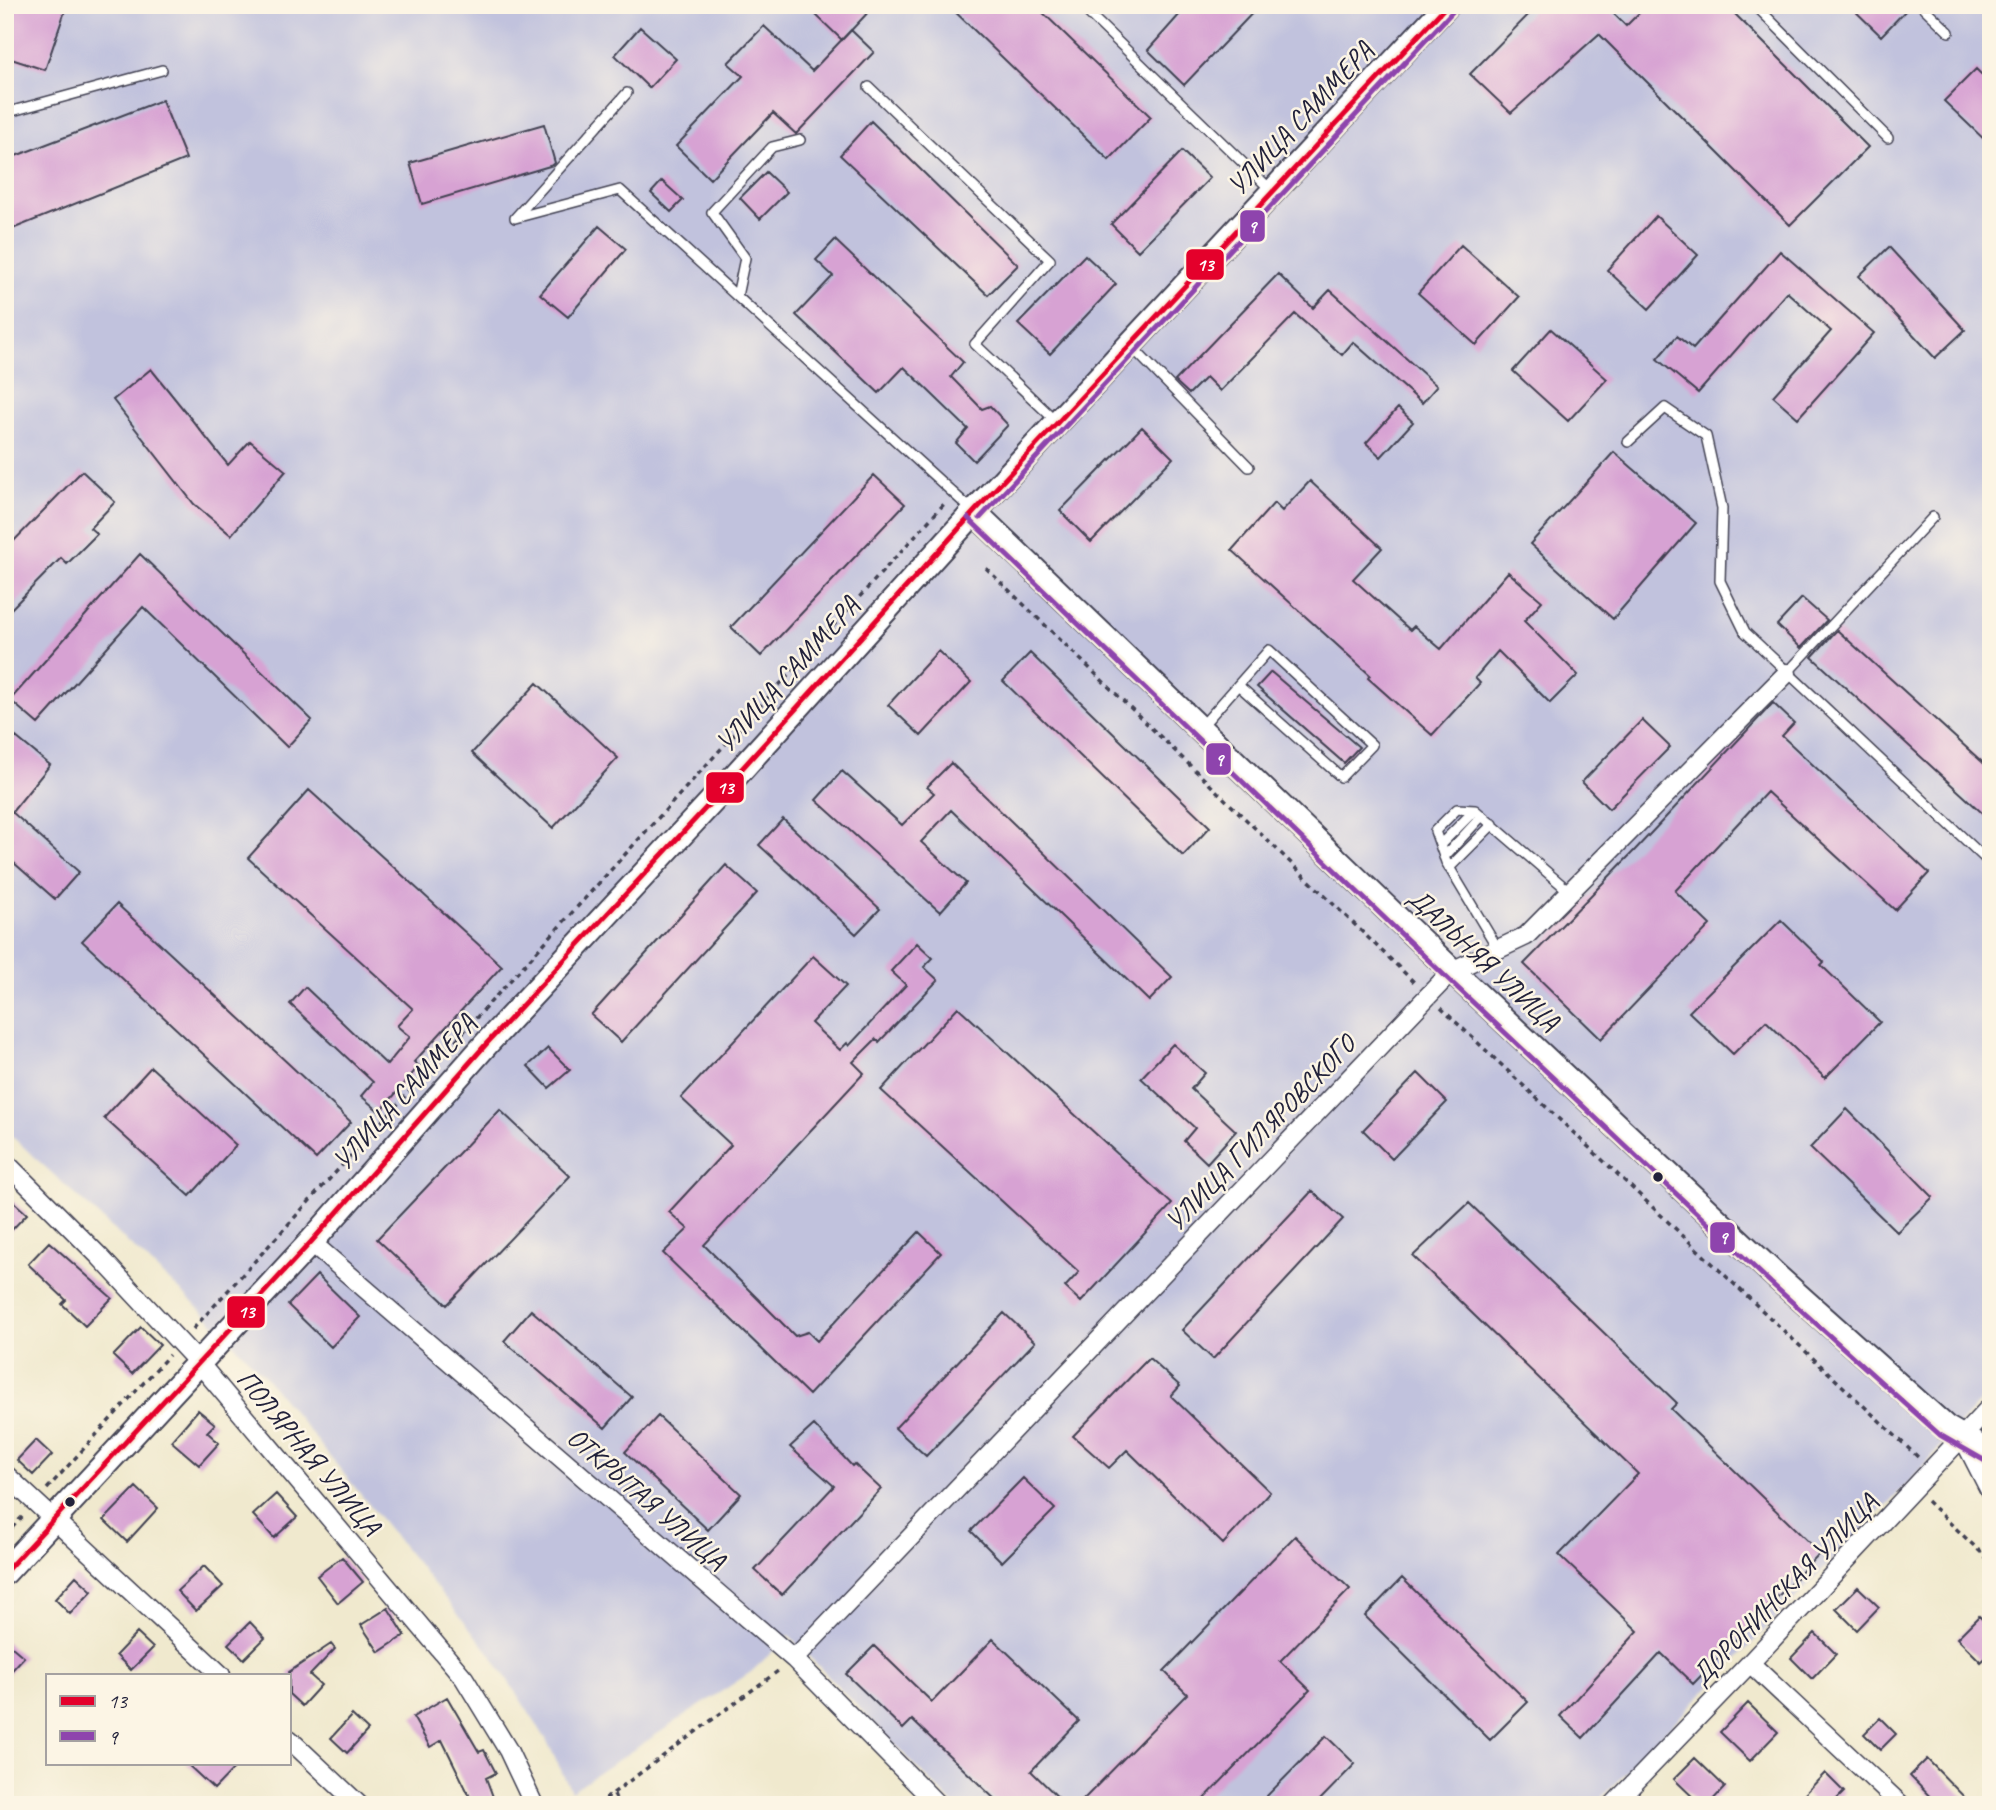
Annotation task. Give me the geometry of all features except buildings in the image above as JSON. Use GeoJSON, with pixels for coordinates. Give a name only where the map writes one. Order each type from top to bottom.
{"type":"FeatureCollection","features":[{"type":"Feature","properties":{"kind":"street","name":"УЛИЦА САММЕРА"},"geometry":{"type":"LineString","coordinates":[[5,1572],[311,1242],[488,1042],[728,784],[974,512],[1447,5]]}},
{"type":"Feature","properties":{"kind":"street","name":"ДАЛЬНЯЯ УЛИЦА"},"geometry":{"type":"LineString","coordinates":[[974,512],[1452,971],[1777,1277],[1946,1428],[1991,1454]]}},
{"type":"Feature","properties":{"kind":"street","name":"УЛИЦА ГИЛЯРОВСКОГО"},"geometry":{"type":"LineString","coordinates":[[794,1659],[1452,971],[1526,936],[1787,673]]}},
{"type":"Feature","properties":{"kind":"street","name":"ПОЛЯРНАЯ УЛИЦА"},"geometry":{"type":"LineString","coordinates":[[5,1162],[100,1257],[199,1363],[464,1678],[508,1750],[534,1805]]}},
{"type":"Feature","properties":{"kind":"street","name":"ОТКРЫТАЯ УЛИЦА"},"geometry":{"type":"LineString","coordinates":[[311,1242],[794,1659],[938,1805]]}},
{"type":"Feature","properties":{"kind":"street","name":"ДОРОНИНСКАЯ УЛИЦА"},"geometry":{"type":"LineString","coordinates":[[1613,1805],[1991,1406]]}},
{"type":"Feature","properties":{"kind":"street","name":"ДАЛЬНЯЯ УЛИЦА"},"geometry":{"type":"LineString","coordinates":[[1963,1438],[1991,1493]]}},
{"type":"Feature","properties":{"kind":"street"},"geometry":{"type":"LineString","coordinates":[[5,1474],[220,1674]]}},
{"type":"Feature","properties":{"kind":"street"},"geometry":{"type":"LineString","coordinates":[[1750,1663],[1901,1805]]}},
{"type":"Feature","properties":{"kind":"street"},"geometry":{"type":"LineString","coordinates":[[290,1740],[359,1805]]}},
{"type":"Feature","properties":{"kind":"lane"},"geometry":{"type":"LineString","coordinates":[[1080,5],[1272,191]]}},
{"type":"Feature","properties":{"kind":"lane"},"geometry":{"type":"LineString","coordinates":[[1755,5],[1888,138]]}},
{"type":"Feature","properties":{"kind":"lane"},"geometry":{"type":"LineString","coordinates":[[1922,5],[1949,32]]}},
{"type":"Feature","properties":{"kind":"lane"},"geometry":{"type":"LineString","coordinates":[[5,113],[162,70]]}},
{"type":"Feature","properties":{"kind":"lane"},"geometry":{"type":"LineString","coordinates":[[869,87],[1050,260],[975,344],[1058,423]]}},
{"type":"Feature","properties":{"kind":"lane"},"geometry":{"type":"LineString","coordinates":[[627,93],[515,218],[620,190],[974,512]]}},
{"type":"Feature","properties":{"kind":"lane"},"geometry":{"type":"LineString","coordinates":[[737,296],[745,258],[712,212],[772,147],[800,141]]}},
{"type":"Feature","properties":{"kind":"lane"},"geometry":{"type":"LineString","coordinates":[[1130,345],[1249,467]]}},
{"type":"Feature","properties":{"kind":"lane"},"geometry":{"type":"LineString","coordinates":[[1628,442],[1665,408],[1706,436],[1722,509],[1720,581],[1745,632],[1991,864]]}},
{"type":"Feature","properties":{"kind":"lane"},"geometry":{"type":"LineString","coordinates":[[1787,673],[1933,517]]}},
{"type":"Feature","properties":{"kind":"lane"},"geometry":{"type":"LineString","coordinates":[[1200,728],[1238,685],[1269,650],[1372,745],[1341,777],[1238,685]]}},
{"type":"Feature","properties":{"kind":"lane"},"geometry":{"type":"LineString","coordinates":[[1498,949],[1449,868],[1435,831],[1457,809],[1478,813],[1493,824],[1570,892]]}},
{"type":"Feature","properties":{"kind":"lane"},"geometry":{"type":"LineString","coordinates":[[1444,857],[1478,813]]}},
{"type":"Feature","properties":{"kind":"lane"},"geometry":{"type":"LineString","coordinates":[[1449,868],[1493,824]]}},
{"type":"Feature","properties":{"kind":"path"},"geometry":{"type":"LineString","coordinates":[[5,1535],[954,493]]}},
{"type":"Feature","properties":{"kind":"path"},"geometry":{"type":"LineString","coordinates":[[986,568],[1428,996],[1920,1459],[1927,1502],[1991,1562]]}},
{"type":"Feature","properties":{"kind":"path"},"geometry":{"type":"LineString","coordinates":[[597,1805],[794,1659]]}},
{"type":"Feature","properties":{"kind":"path"},"geometry":{"type":"LineString","coordinates":[[613,1793],[618,1805]]}},
{"type":"Feature","properties":{"kind":"shaded area"},"geometry":{"type":"Polygon","coordinates":[[[5,5],[1991,5],[1991,1389],[1915,1476],[1594,1805],[954,1805],[789,1636],[751,1672],[571,1791],[546,1739],[492,1656],[262,1373],[200,1309],[5,1130],[5,5]]]}},
{"type":"Feature","properties":{"kind":"transit line","name":"13"},"geometry":{"type":"LineString","coordinates":[[5,1572],[311,1242],[488,1042],[728,784],[974,512],[1447,5]]}},
{"type":"Feature","properties":{"kind":"transit line","name":"9"},"geometry":{"type":"LineString","coordinates":[[980,518],[1453,11]]}},
{"type":"Feature","properties":{"kind":"transit line","name":"9"},"geometry":{"type":"LineString","coordinates":[[968,518],[1446,977],[1771,1283],[1940,1435],[1987,1462]]}}]}
